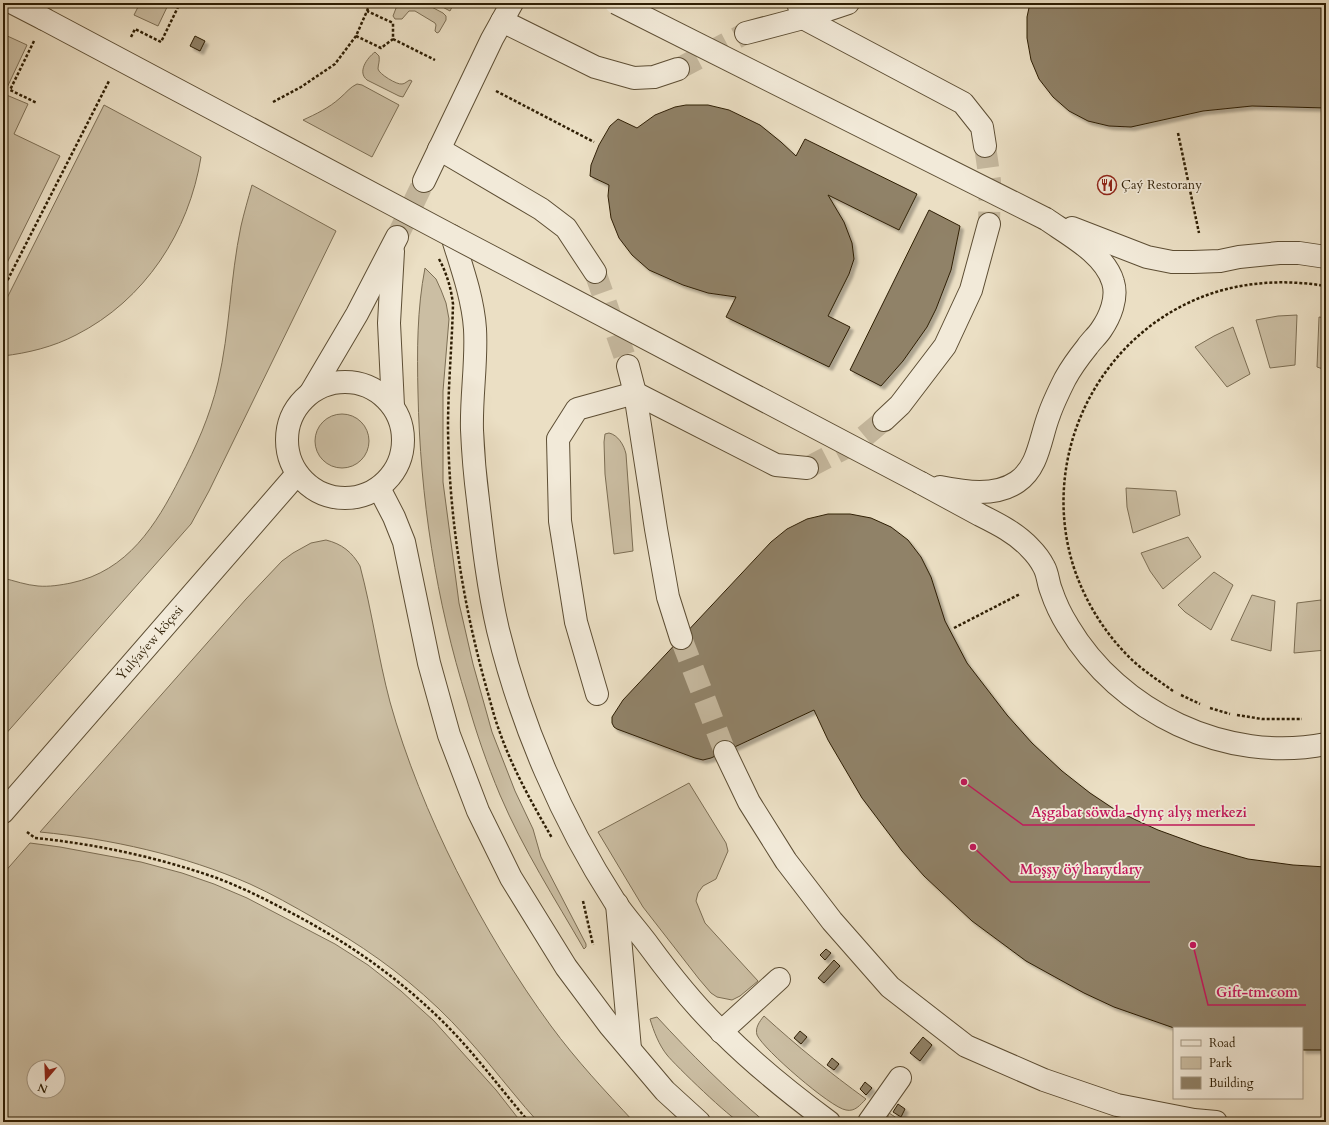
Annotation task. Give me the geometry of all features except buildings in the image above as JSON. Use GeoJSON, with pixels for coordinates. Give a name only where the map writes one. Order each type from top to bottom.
{"type":"FeatureCollection","features":[{"type":"Feature","properties":{"kind":"street"},"geometry":{"type":"LineString","coordinates":[[13,3],[1014,533],[1031,548],[1044,567],[1050,590],[1058,608],[1079,643],[1114,682],[1151,710],[1186,729],[1205,736],[1244,745],[1284,748],[1326,744]]}},
{"type":"Feature","properties":{"kind":"street"},"geometry":{"type":"LineString","coordinates":[[616,3],[1046,218],[1147,257],[1172,262],[1220,260],[1239,256],[1279,253],[1299,253],[1326,257]]}},
{"type":"Feature","properties":{"kind":"street"},"geometry":{"type":"LineString","coordinates":[[746,32],[800,10],[848,3]]}},
{"type":"Feature","properties":{"kind":"street"},"geometry":{"type":"LineString","coordinates":[[800,10],[963,103],[982,127],[985,146]]}},
{"type":"Feature","properties":{"kind":"street"},"geometry":{"type":"LineString","coordinates":[[424,181],[492,39],[507,12],[595,67],[634,78],[654,77],[678,69]]}},
{"type":"Feature","properties":{"kind":"street"},"geometry":{"type":"LineString","coordinates":[[439,149],[541,209],[566,228],[595,272]]}},
{"type":"Feature","properties":{"kind":"street"},"geometry":{"type":"LineString","coordinates":[[922,483],[973,492],[988,492],[1004,488],[1017,482],[1027,473],[1038,453],[1049,414],[1065,378],[1076,361],[1101,330],[1112,309],[1115,296],[1114,283],[1108,270],[1093,253],[1046,218]]}},
{"type":"Feature","properties":{"kind":"street"},"geometry":{"type":"LineString","coordinates":[[884,420],[900,405],[945,346],[971,290],[989,224]]}},
{"type":"Feature","properties":{"kind":"street"},"geometry":{"type":"LineString","coordinates":[[452,236],[462,266],[473,309],[475,330],[472,429],[476,489],[486,566],[497,628],[513,684],[534,746],[559,800],[588,856],[617,904],[667,970],[696,1006],[721,1032],[770,1076],[829,1122]]}},
{"type":"Feature","properties":{"kind":"street"},"geometry":{"type":"LineString","coordinates":[[311,392],[357,314],[395,241],[389,323],[393,406]]}},
{"type":"Feature","properties":{"kind":"street"},"geometry":{"type":"LineString","coordinates":[[628,366],[635,393],[668,597],[682,638]]}},
{"type":"Feature","properties":{"kind":"street"},"geometry":{"type":"LineString","coordinates":[[340,382],[355,382],[370,387],[382,395],[393,406],[400,420],[404,434],[403,450],[398,464],[390,477],[379,488],[366,495],[351,498],[335,498],[321,493],[308,485],[298,474],[290,460],[286,445],[287,430],[292,416],[300,402],[311,392],[325,385],[340,382]]}},
{"type":"Feature","properties":{"kind":"street"},"geometry":{"type":"LineString","coordinates":[[597,694],[576,622],[560,521],[558,439],[577,409],[635,393],[776,464],[807,468]]}},
{"type":"Feature","properties":{"kind":"street","name":"Ýulýaýew köçesi"},"geometry":{"type":"LineString","coordinates":[[3,812],[298,474]]}},
{"type":"Feature","properties":{"kind":"street"},"geometry":{"type":"LineString","coordinates":[[379,488],[394,517],[404,542],[430,663],[449,735],[478,811],[511,878],[566,967],[610,1026],[665,1091],[699,1122]]}},
{"type":"Feature","properties":{"kind":"street"},"geometry":{"type":"LineString","coordinates":[[724,752],[748,802],[786,861],[832,921],[890,987],[966,1046],[1044,1080],[1117,1105],[1194,1120],[1216,1122]]}},
{"type":"Feature","properties":{"kind":"street"},"geometry":{"type":"LineString","coordinates":[[617,904],[630,1049]]}},
{"type":"Feature","properties":{"kind":"street"},"geometry":{"type":"LineString","coordinates":[[721,1032],[779,979]]}},
{"type":"Feature","properties":{"kind":"street"},"geometry":{"type":"LineString","coordinates":[[868,1122],[900,1078]]}},
{"type":"Feature","properties":{"kind":"path"},"geometry":{"type":"LineString","coordinates":[[128,43],[135,29],[161,42],[180,3]]}},
{"type":"Feature","properties":{"kind":"path"},"geometry":{"type":"LineString","coordinates":[[274,102],[302,87],[334,64],[356,36],[370,3]]}},
{"type":"Feature","properties":{"kind":"path"},"geometry":{"type":"LineString","coordinates":[[367,12],[393,23],[393,39]]}},
{"type":"Feature","properties":{"kind":"path"},"geometry":{"type":"LineString","coordinates":[[356,36],[381,48],[393,39]]}},
{"type":"Feature","properties":{"kind":"path"},"geometry":{"type":"LineString","coordinates":[[393,39],[435,60]]}},
{"type":"Feature","properties":{"kind":"path"},"geometry":{"type":"LineString","coordinates":[[30,48],[10,90],[37,103]]}},
{"type":"Feature","properties":{"kind":"path"},"geometry":{"type":"LineString","coordinates":[[3,289],[110,78]]}},
{"type":"Feature","properties":{"kind":"path"},"geometry":{"type":"LineString","coordinates":[[496,91],[594,142]]}},
{"type":"Feature","properties":{"kind":"path"},"geometry":{"type":"LineString","coordinates":[[1178,133],[1199,233]]}},
{"type":"Feature","properties":{"kind":"path"},"geometry":{"type":"LineString","coordinates":[[438,256],[446,272],[453,304],[448,420],[450,480],[455,532],[466,602],[479,660],[499,730],[526,792],[552,838]]}},
{"type":"Feature","properties":{"kind":"path"},"geometry":{"type":"LineString","coordinates":[[1307,718],[1292,720],[1262,719],[1233,714],[1204,706],[1177,693],[1152,676],[1129,657],[1109,634],[1092,609],[1079,582],[1070,554],[1065,524],[1063,494],[1066,464],[1073,435],[1084,408],[1099,381],[1117,357],[1138,336],[1161,318],[1181,307],[1216,292],[1244,285],[1274,282],[1305,282],[1326,286]]}},
{"type":"Feature","properties":{"kind":"path"},"geometry":{"type":"LineString","coordinates":[[954,628],[1020,594]]}},
{"type":"Feature","properties":{"kind":"path"},"geometry":{"type":"LineString","coordinates":[[27,832],[35,838],[102,847],[142,855],[215,877],[255,894],[337,938],[371,960],[437,1015],[472,1052],[529,1122]]}},
{"type":"Feature","properties":{"kind":"path"},"geometry":{"type":"LineString","coordinates":[[582,898],[594,945],[598,950]]}},
{"type":"Feature","properties":{"kind":"green space"},"geometry":{"type":"Polygon","coordinates":[[[140,3],[169,3],[158,26],[134,15],[140,3]]]}},
{"type":"Feature","properties":{"kind":"green space"},"geometry":{"type":"Polygon","coordinates":[[[398,3],[424,3],[443,13],[446,16],[446,20],[437,33],[435,31],[435,23],[415,11],[409,11],[402,19],[395,19],[393,16],[398,3]]]}},
{"type":"Feature","properties":{"kind":"green space"},"geometry":{"type":"Polygon","coordinates":[[[435,3],[454,3],[450,11],[435,3]]]}},
{"type":"Feature","properties":{"kind":"green space"},"geometry":{"type":"Polygon","coordinates":[[[3,34],[27,45],[4,94],[28,104],[14,134],[60,156],[3,271],[3,34]]]}},
{"type":"Feature","properties":{"kind":"green space"},"geometry":{"type":"Polygon","coordinates":[[[375,52],[379,56],[378,69],[385,76],[400,84],[404,84],[410,80],[412,81],[403,97],[367,80],[364,77],[364,65],[375,52]]]}},
{"type":"Feature","properties":{"kind":"green space"},"geometry":{"type":"Polygon","coordinates":[[[357,84],[362,85],[399,105],[372,157],[303,120],[331,105],[350,88],[357,84]]]}},
{"type":"Feature","properties":{"kind":"green space"},"geometry":{"type":"Polygon","coordinates":[[[104,105],[201,157],[195,185],[186,212],[160,261],[143,283],[123,303],[101,320],[76,335],[58,343],[40,349],[3,356],[3,306],[104,105]]]}},
{"type":"Feature","properties":{"kind":"green space"},"geometry":{"type":"Polygon","coordinates":[[[252,185],[336,231],[209,491],[191,524],[3,737],[3,578],[29,585],[46,586],[71,583],[91,577],[109,568],[124,557],[138,544],[161,513],[197,443],[215,395],[225,343],[237,246],[252,185]]]}},
{"type":"Feature","properties":{"kind":"green space"},"geometry":{"type":"Polygon","coordinates":[[[425,268],[436,279],[446,303],[449,319],[443,391],[443,482],[459,603],[473,664],[492,732],[515,791],[533,829],[541,857],[586,944],[584,949],[529,854],[500,795],[474,724],[456,663],[438,587],[426,510],[419,432],[418,330],[420,299],[425,268]]]}},
{"type":"Feature","properties":{"kind":"green space"},"geometry":{"type":"Polygon","coordinates":[[[1297,315],[1295,365],[1270,368],[1256,320],[1278,316],[1297,315]]]}},
{"type":"Feature","properties":{"kind":"green space"},"geometry":{"type":"Polygon","coordinates":[[[1319,317],[1326,318],[1326,370],[1317,367],[1319,317]]]}},
{"type":"Feature","properties":{"kind":"green space"},"geometry":{"type":"Polygon","coordinates":[[[1233,327],[1250,374],[1227,387],[1195,347],[1233,327]]]}},
{"type":"Feature","properties":{"kind":"green space"},"geometry":{"type":"Polygon","coordinates":[[[337,414],[347,414],[357,418],[365,426],[369,436],[369,446],[365,456],[357,464],[347,468],[337,468],[327,464],[319,456],[315,446],[315,436],[319,426],[327,418],[337,414]]]}},
{"type":"Feature","properties":{"kind":"green space"},"geometry":{"type":"Polygon","coordinates":[[[609,433],[620,441],[626,454],[633,551],[614,554],[605,474],[604,442],[605,434],[609,433]]]}},
{"type":"Feature","properties":{"kind":"green space"},"geometry":{"type":"Polygon","coordinates":[[[1126,488],[1176,491],[1180,515],[1133,533],[1127,507],[1126,488]]]}},
{"type":"Feature","properties":{"kind":"green space"},"geometry":{"type":"Polygon","coordinates":[[[1188,537],[1201,557],[1163,589],[1150,571],[1141,553],[1188,537]]]}},
{"type":"Feature","properties":{"kind":"green space"},"geometry":{"type":"Polygon","coordinates":[[[326,540],[346,549],[360,566],[390,702],[403,744],[437,829],[478,912],[526,990],[551,1026],[581,1063],[634,1122],[538,1122],[452,1021],[409,982],[348,938],[298,909],[250,884],[199,865],[147,850],[93,839],[40,832],[246,599],[282,561],[311,543],[326,540]]]}},
{"type":"Feature","properties":{"kind":"green space"},"geometry":{"type":"Polygon","coordinates":[[[1214,572],[1233,585],[1211,630],[1185,612],[1178,605],[1214,572]]]}},
{"type":"Feature","properties":{"kind":"green space"},"geometry":{"type":"Polygon","coordinates":[[[1252,595],[1275,601],[1271,651],[1231,640],[1252,595]]]}},
{"type":"Feature","properties":{"kind":"green space"},"geometry":{"type":"Polygon","coordinates":[[[1321,600],[1326,617],[1326,650],[1294,653],[1297,603],[1321,600]]]}},
{"type":"Feature","properties":{"kind":"green space"},"geometry":{"type":"Polygon","coordinates":[[[689,783],[726,843],[728,851],[716,879],[703,886],[698,893],[696,901],[705,923],[758,981],[740,996],[732,1000],[717,997],[711,993],[699,979],[643,907],[598,832],[689,783]]]}},
{"type":"Feature","properties":{"kind":"green space"},"geometry":{"type":"Polygon","coordinates":[[[30,843],[141,862],[182,873],[214,884],[247,898],[335,944],[368,965],[401,991],[434,1021],[496,1090],[521,1122],[3,1122],[3,874],[30,843]]]}},
{"type":"Feature","properties":{"kind":"green space"},"geometry":{"type":"Polygon","coordinates":[[[764,1016],[814,1059],[866,1099],[855,1109],[846,1110],[838,1107],[798,1077],[771,1052],[757,1035],[758,1025],[764,1016]]]}},
{"type":"Feature","properties":{"kind":"green space"},"geometry":{"type":"Polygon","coordinates":[[[657,1017],[709,1071],[765,1122],[740,1122],[715,1103],[667,1055],[655,1033],[650,1019],[657,1017]]]}},
{"type":"Feature","properties":{"kind":"green space"},"geometry":{"type":"Polygon","coordinates":[[[889,1113],[903,1122],[886,1122],[889,1113]]]}},
{"type":"Feature","properties":{"kind":"tunnel"},"geometry":{"type":"LineString","coordinates":[[678,69],[746,33]]}},
{"type":"Feature","properties":{"kind":"tunnel"},"geometry":{"type":"LineString","coordinates":[[985,146],[990,181],[989,224]]}},
{"type":"Feature","properties":{"kind":"tunnel"},"geometry":{"type":"LineString","coordinates":[[397,237],[424,181]]}},
{"type":"Feature","properties":{"kind":"tunnel"},"geometry":{"type":"LineString","coordinates":[[595,272],[628,366]]}},
{"type":"Feature","properties":{"kind":"tunnel"},"geometry":{"type":"LineString","coordinates":[[807,468],[859,441],[884,420]]}},
{"type":"Feature","properties":{"kind":"tunnel"},"geometry":{"type":"LineString","coordinates":[[681,638],[725,752]]}},
{"type":"Feature","properties":{"kind":"place","name":"Çaý Restorany"},"geometry":{"type":"Point","coordinates":[1107,185]}},
{"type":"Feature","properties":{"kind":"place","name":"Aşgabat söwda-dynç alyş merkezi"},"geometry":{"type":"Point","coordinates":[964,782]}},
{"type":"Feature","properties":{"kind":"place","name":"Moşşy öý harytlary"},"geometry":{"type":"Point","coordinates":[973,847]}},
{"type":"Feature","properties":{"kind":"place","name":"Gift-tm.com"},"geometry":{"type":"Point","coordinates":[1193,945]}}]}
